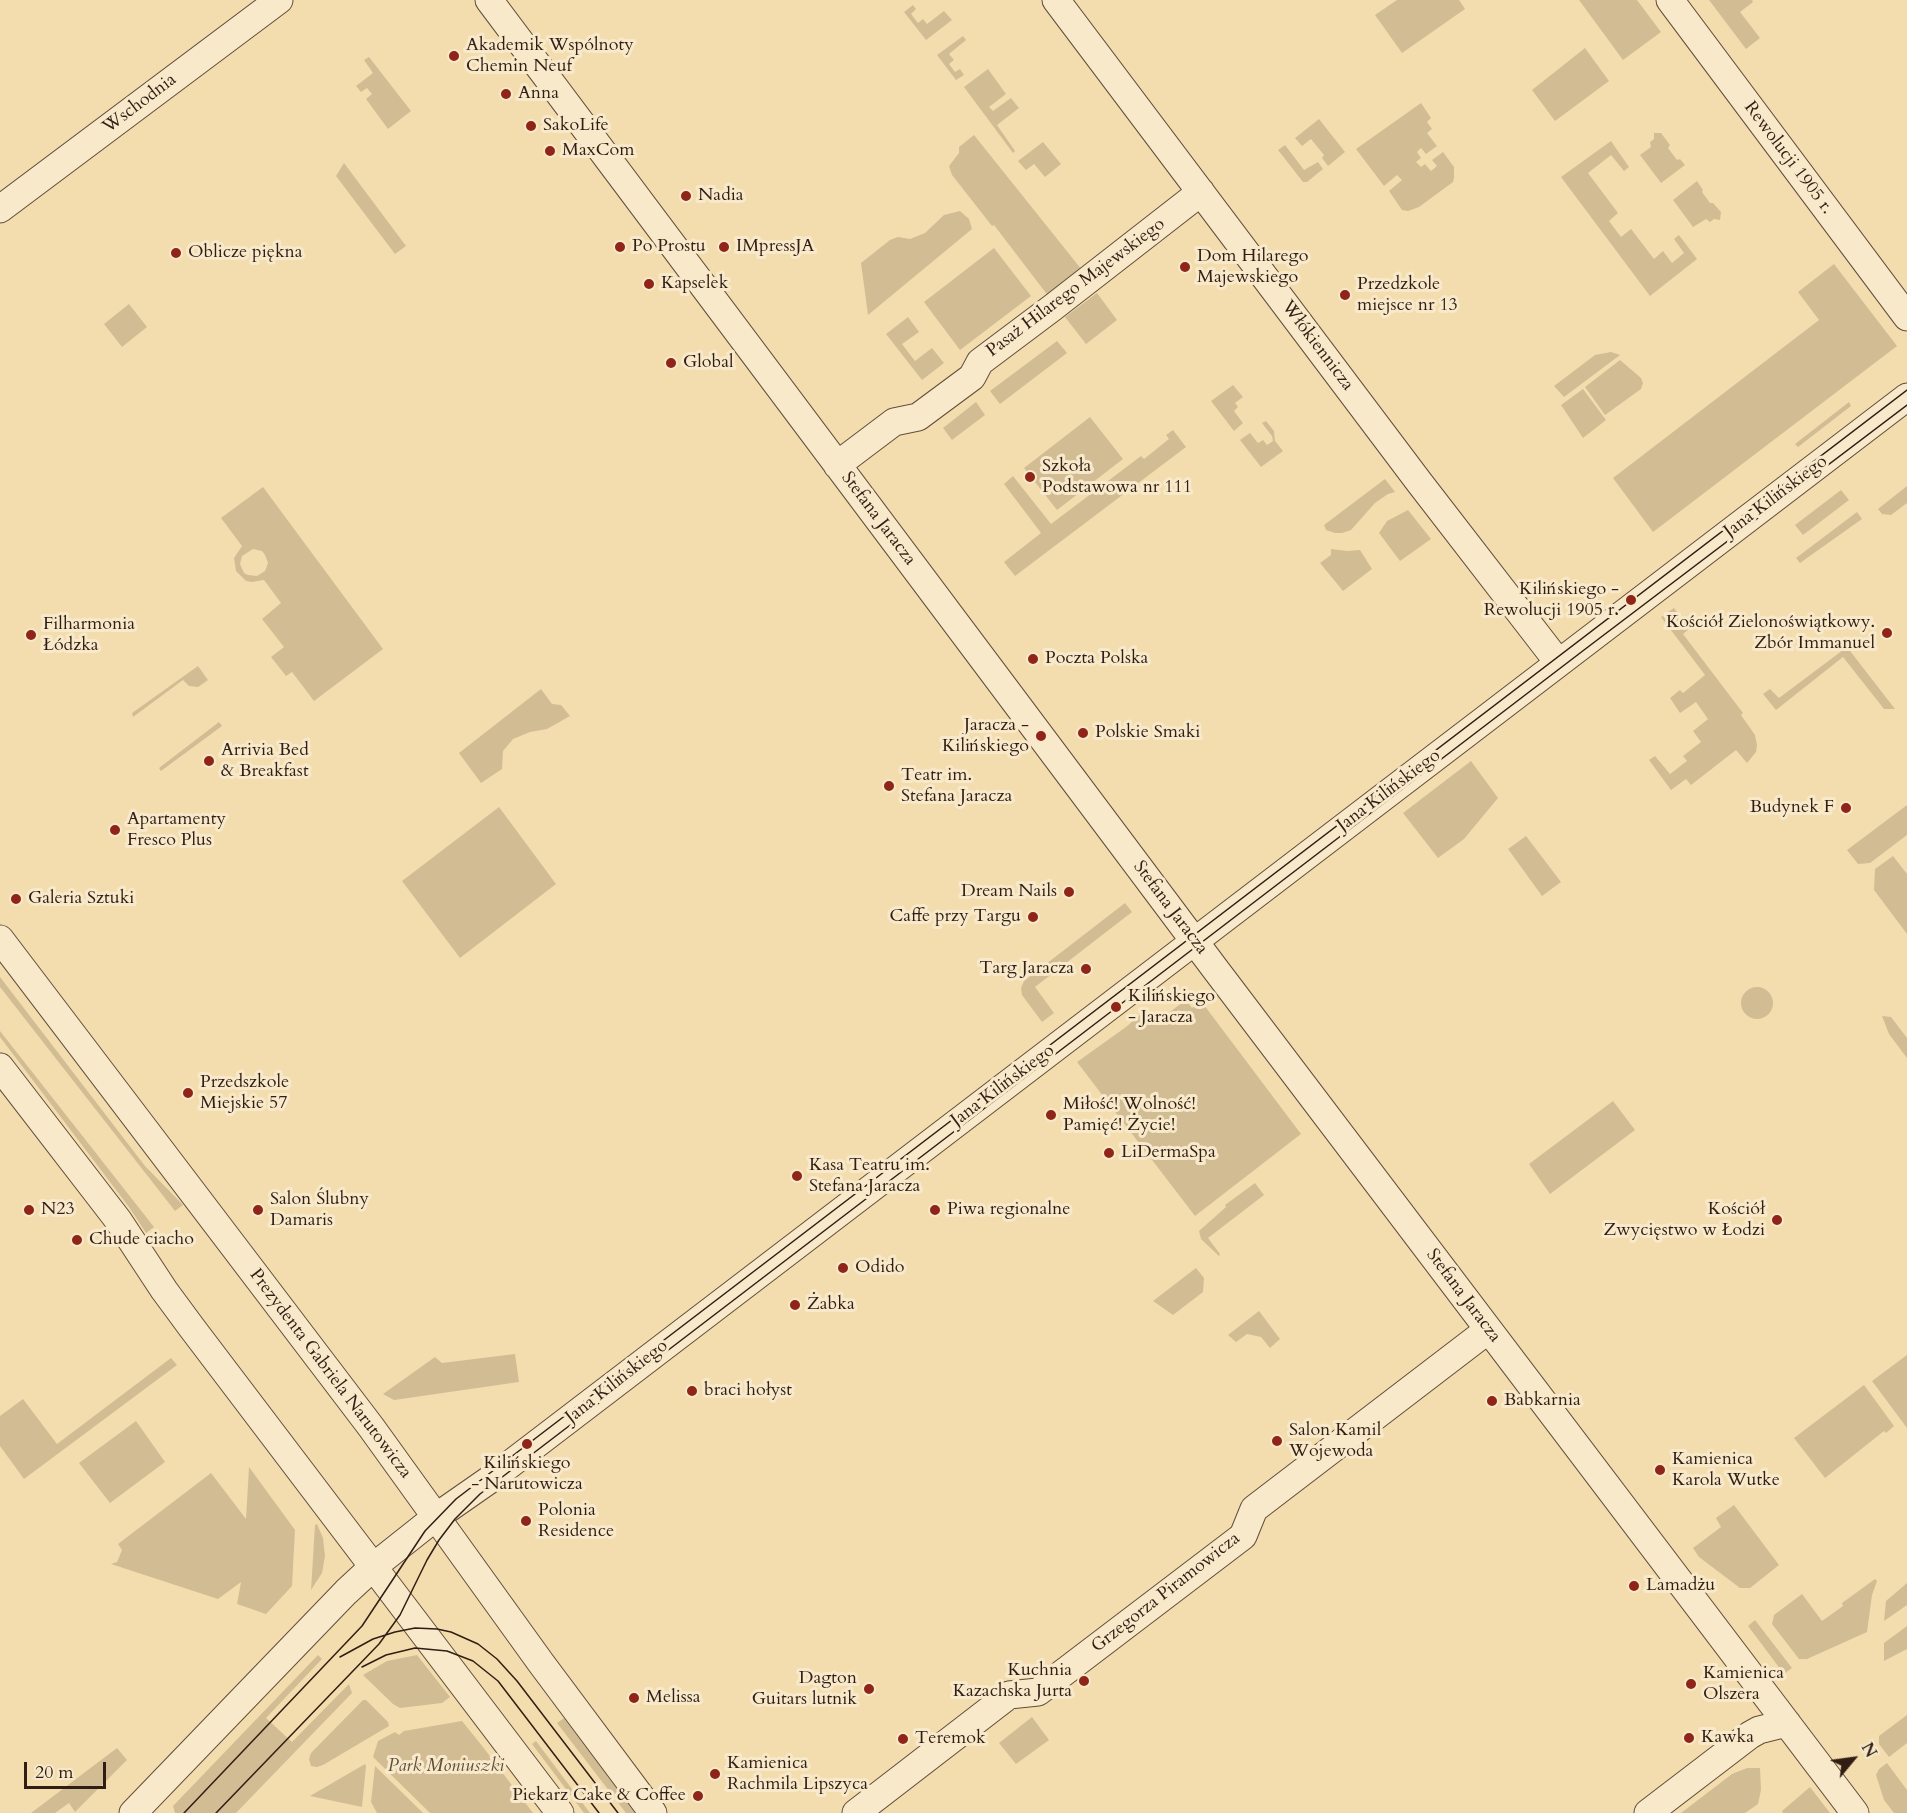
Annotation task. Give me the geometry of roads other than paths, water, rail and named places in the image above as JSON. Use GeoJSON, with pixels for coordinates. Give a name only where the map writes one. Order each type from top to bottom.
{"type":"FeatureCollection","features":[{"type":"Feature","properties":{"kind":"street","name":"Wschodnia"},"geometry":{"type":"LineString","coordinates":[[0,209],[279,0]]}},
{"type":"Feature","properties":{"kind":"street","name":"Stefana Jaracza"},"geometry":{"type":"LineString","coordinates":[[489,0],[1194,940],[1855,1813]]}},
{"type":"Feature","properties":{"kind":"street","name":"Włókiennicza"},"geometry":{"type":"LineString","coordinates":[[1056,0],[1558,662]]}},
{"type":"Feature","properties":{"kind":"street","name":"Rewolucji 1905 r."},"geometry":{"type":"LineString","coordinates":[[1670,0],[1907,317]]}},
{"type":"Feature","properties":{"kind":"street","name":"Pasaż Hilarego Majewskiego"},"geometry":{"type":"LineString","coordinates":[[837,465],[894,422],[918,417],[972,377],[980,362],[1201,192]]}},
{"type":"Feature","properties":{"kind":"street","name":"Jana Kilińskiego"},"geometry":{"type":"LineString","coordinates":[[133,1813],[346,1592],[373,1567],[1907,397]]}},
{"type":"Feature","properties":{"kind":"street","name":"Prezydenta Gabriela Narutowicza"},"geometry":{"type":"LineString","coordinates":[[0,939],[365,1418],[558,1687],[653,1813]]}},
{"type":"Feature","properties":{"kind":"street"},"geometry":{"type":"LineString","coordinates":[[0,1066],[118,1220],[164,1290],[560,1813]]}},
{"type":"Feature","properties":{"kind":"street","name":"Grzegorza Piramowicza"},"geometry":{"type":"LineString","coordinates":[[856,1813],[1009,1695],[1038,1692],[1243,1536],[1254,1509],[1488,1330]]}},
{"type":"Feature","properties":{"kind":"street"},"geometry":{"type":"LineString","coordinates":[[1648,1813],[1750,1735],[1759,1730],[1787,1723]]}},
{"type":"Feature","properties":{"kind":"tram line"},"geometry":{"type":"LineString","coordinates":[[184,1813],[362,1626],[425,1531],[456,1499],[1907,390]]}},
{"type":"Feature","properties":{"kind":"tram line"},"geometry":{"type":"LineString","coordinates":[[216,1813],[379,1644],[400,1615],[439,1540],[455,1519],[480,1494],[1907,405]]}},
{"type":"Feature","properties":{"kind":"tram line"},"geometry":{"type":"LineString","coordinates":[[340,1657],[373,1639],[415,1628],[451,1632],[478,1644],[497,1659],[517,1681],[618,1813]]}},
{"type":"Feature","properties":{"kind":"tram line"},"geometry":{"type":"LineString","coordinates":[[362,1667],[386,1655],[415,1648],[447,1651],[473,1661],[498,1681],[599,1813]]}},
{"type":"Feature","properties":{"kind":"place","name":"Akademik Wspólnoty Chemin Neuf"},"geometry":{"type":"Point","coordinates":[454,56]}},
{"type":"Feature","properties":{"kind":"place","name":"Anna"},"geometry":{"type":"Point","coordinates":[506,94]}},
{"type":"Feature","properties":{"kind":"place","name":"SakoLife"},"geometry":{"type":"Point","coordinates":[531,126]}},
{"type":"Feature","properties":{"kind":"place","name":"MaxCom"},"geometry":{"type":"Point","coordinates":[550,151]}},
{"type":"Feature","properties":{"kind":"place","name":"Nadia"},"geometry":{"type":"Point","coordinates":[686,196]}},
{"type":"Feature","properties":{"kind":"place","name":"Po Prostu"},"geometry":{"type":"Point","coordinates":[620,247]}},
{"type":"Feature","properties":{"kind":"place","name":"IMpressJA"},"geometry":{"type":"Point","coordinates":[724,247]}},
{"type":"Feature","properties":{"kind":"place","name":"Oblicze piękna"},"geometry":{"type":"Point","coordinates":[176,253]}},
{"type":"Feature","properties":{"kind":"place","name":"Dom Hilarego Majewskiego"},"geometry":{"type":"Point","coordinates":[1185,267]}},
{"type":"Feature","properties":{"kind":"place","name":"Kapselek"},"geometry":{"type":"Point","coordinates":[649,284]}},
{"type":"Feature","properties":{"kind":"place","name":"Przedzkole miejsce nr 13"},"geometry":{"type":"Point","coordinates":[1345,295]}},
{"type":"Feature","properties":{"kind":"place","name":"Global"},"geometry":{"type":"Point","coordinates":[671,363]}},
{"type":"Feature","properties":{"kind":"place","name":"Szkoła Podstawowa nr 111"},"geometry":{"type":"Point","coordinates":[1030,477]}},
{"type":"Feature","properties":{"kind":"place","name":"Kilińskiego - Rewolucji 1905 r."},"geometry":{"type":"Point","coordinates":[1631,600]}},
{"type":"Feature","properties":{"kind":"place","name":"Kościół Zielonoświątkowy. Zbór Immanuel"},"geometry":{"type":"Point","coordinates":[1887,633]}},
{"type":"Feature","properties":{"kind":"place","name":"Filharmonia Łódzka"},"geometry":{"type":"Point","coordinates":[31,635]}},
{"type":"Feature","properties":{"kind":"place","name":"Poczta Polska"},"geometry":{"type":"Point","coordinates":[1033,659]}},
{"type":"Feature","properties":{"kind":"place","name":"Polskie Smaki"},"geometry":{"type":"Point","coordinates":[1083,733]}},
{"type":"Feature","properties":{"kind":"place","name":"Jaracza - Kilińskiego"},"geometry":{"type":"Point","coordinates":[1041,736]}},
{"type":"Feature","properties":{"kind":"place","name":"Arrivia Bed & Breakfast"},"geometry":{"type":"Point","coordinates":[209,761]}},
{"type":"Feature","properties":{"kind":"place","name":"Teatr im. Stefana Jaracza"},"geometry":{"type":"Point","coordinates":[889,786]}},
{"type":"Feature","properties":{"kind":"place","name":"Budynek F"},"geometry":{"type":"Point","coordinates":[1846,808]}},
{"type":"Feature","properties":{"kind":"place","name":"Apartamenty Fresco Plus"},"geometry":{"type":"Point","coordinates":[115,830]}},
{"type":"Feature","properties":{"kind":"place","name":"Dream Nails"},"geometry":{"type":"Point","coordinates":[1069,892]}},
{"type":"Feature","properties":{"kind":"place","name":"Galeria Sztuki"},"geometry":{"type":"Point","coordinates":[16,899]}},
{"type":"Feature","properties":{"kind":"place","name":"Caffe przy Targu"},"geometry":{"type":"Point","coordinates":[1033,917]}},
{"type":"Feature","properties":{"kind":"place","name":"Targ Jaracza"},"geometry":{"type":"Point","coordinates":[1086,969]}},
{"type":"Feature","properties":{"kind":"place","name":"Kilińskiego - Jaracza"},"geometry":{"type":"Point","coordinates":[1116,1007]}},
{"type":"Feature","properties":{"kind":"place","name":"Przedszkole Miejskie 57"},"geometry":{"type":"Point","coordinates":[188,1093]}},
{"type":"Feature","properties":{"kind":"place","name":"Miłość! Wolność! Pamięć! Życie!"},"geometry":{"type":"Point","coordinates":[1051,1115]}},
{"type":"Feature","properties":{"kind":"place","name":"LiDermaSpa"},"geometry":{"type":"Point","coordinates":[1109,1153]}},
{"type":"Feature","properties":{"kind":"place","name":"Kasa Teatru im. Stefana Jaracza"},"geometry":{"type":"Point","coordinates":[797,1176]}},
{"type":"Feature","properties":{"kind":"place","name":"N23"},"geometry":{"type":"Point","coordinates":[29,1210]}},
{"type":"Feature","properties":{"kind":"place","name":"Salon Ślubny Damaris"},"geometry":{"type":"Point","coordinates":[258,1210]}},
{"type":"Feature","properties":{"kind":"place","name":"Piwa regionalne"},"geometry":{"type":"Point","coordinates":[935,1210]}},
{"type":"Feature","properties":{"kind":"place","name":"Kościół Zwycięstwo w Łodzi"},"geometry":{"type":"Point","coordinates":[1777,1220]}},
{"type":"Feature","properties":{"kind":"place","name":"Chude ciacho"},"geometry":{"type":"Point","coordinates":[77,1240]}},
{"type":"Feature","properties":{"kind":"place","name":"Odido"},"geometry":{"type":"Point","coordinates":[843,1268]}},
{"type":"Feature","properties":{"kind":"place","name":"Żabka"},"geometry":{"type":"Point","coordinates":[795,1305]}},
{"type":"Feature","properties":{"kind":"place","name":"braci hołyst"},"geometry":{"type":"Point","coordinates":[692,1391]}},
{"type":"Feature","properties":{"kind":"place","name":"Babkarnia"},"geometry":{"type":"Point","coordinates":[1492,1401]}},
{"type":"Feature","properties":{"kind":"place","name":"Salon Kamil Wojewoda"},"geometry":{"type":"Point","coordinates":[1277,1441]}},
{"type":"Feature","properties":{"kind":"place","name":"Kilińskiego - Narutowicza"},"geometry":{"type":"Point","coordinates":[527,1444]}},
{"type":"Feature","properties":{"kind":"place","name":"Kamienica Karola Wutke"},"geometry":{"type":"Point","coordinates":[1660,1470]}},
{"type":"Feature","properties":{"kind":"place","name":"Polonia Residence"},"geometry":{"type":"Point","coordinates":[526,1521]}},
{"type":"Feature","properties":{"kind":"place","name":"Lamadżu"},"geometry":{"type":"Point","coordinates":[1634,1586]}},
{"type":"Feature","properties":{"kind":"place","name":"Kuchnia Kazachska Jurta"},"geometry":{"type":"Point","coordinates":[1084,1681]}},
{"type":"Feature","properties":{"kind":"place","name":"Kamienica Olszera"},"geometry":{"type":"Point","coordinates":[1691,1684]}},
{"type":"Feature","properties":{"kind":"place","name":"Dagton Guitars lutnik"},"geometry":{"type":"Point","coordinates":[869,1689]}},
{"type":"Feature","properties":{"kind":"place","name":"Melissa"},"geometry":{"type":"Point","coordinates":[634,1698]}},
{"type":"Feature","properties":{"kind":"place","name":"Kawka"},"geometry":{"type":"Point","coordinates":[1689,1738]}},
{"type":"Feature","properties":{"kind":"place","name":"Teremok"},"geometry":{"type":"Point","coordinates":[903,1739]}},
{"type":"Feature","properties":{"kind":"place","name":"Kamienica Rachmila Lipszyca"},"geometry":{"type":"Point","coordinates":[715,1774]}},
{"type":"Feature","properties":{"kind":"place","name":"Piekarz Cake & Coffee"},"geometry":{"type":"Point","coordinates":[698,1796]}},
{"type":"Feature","properties":{"kind":"park label","name":"Park Moniuszki"},"geometry":{"type":"Point","coordinates":[446,1767]}}]}
